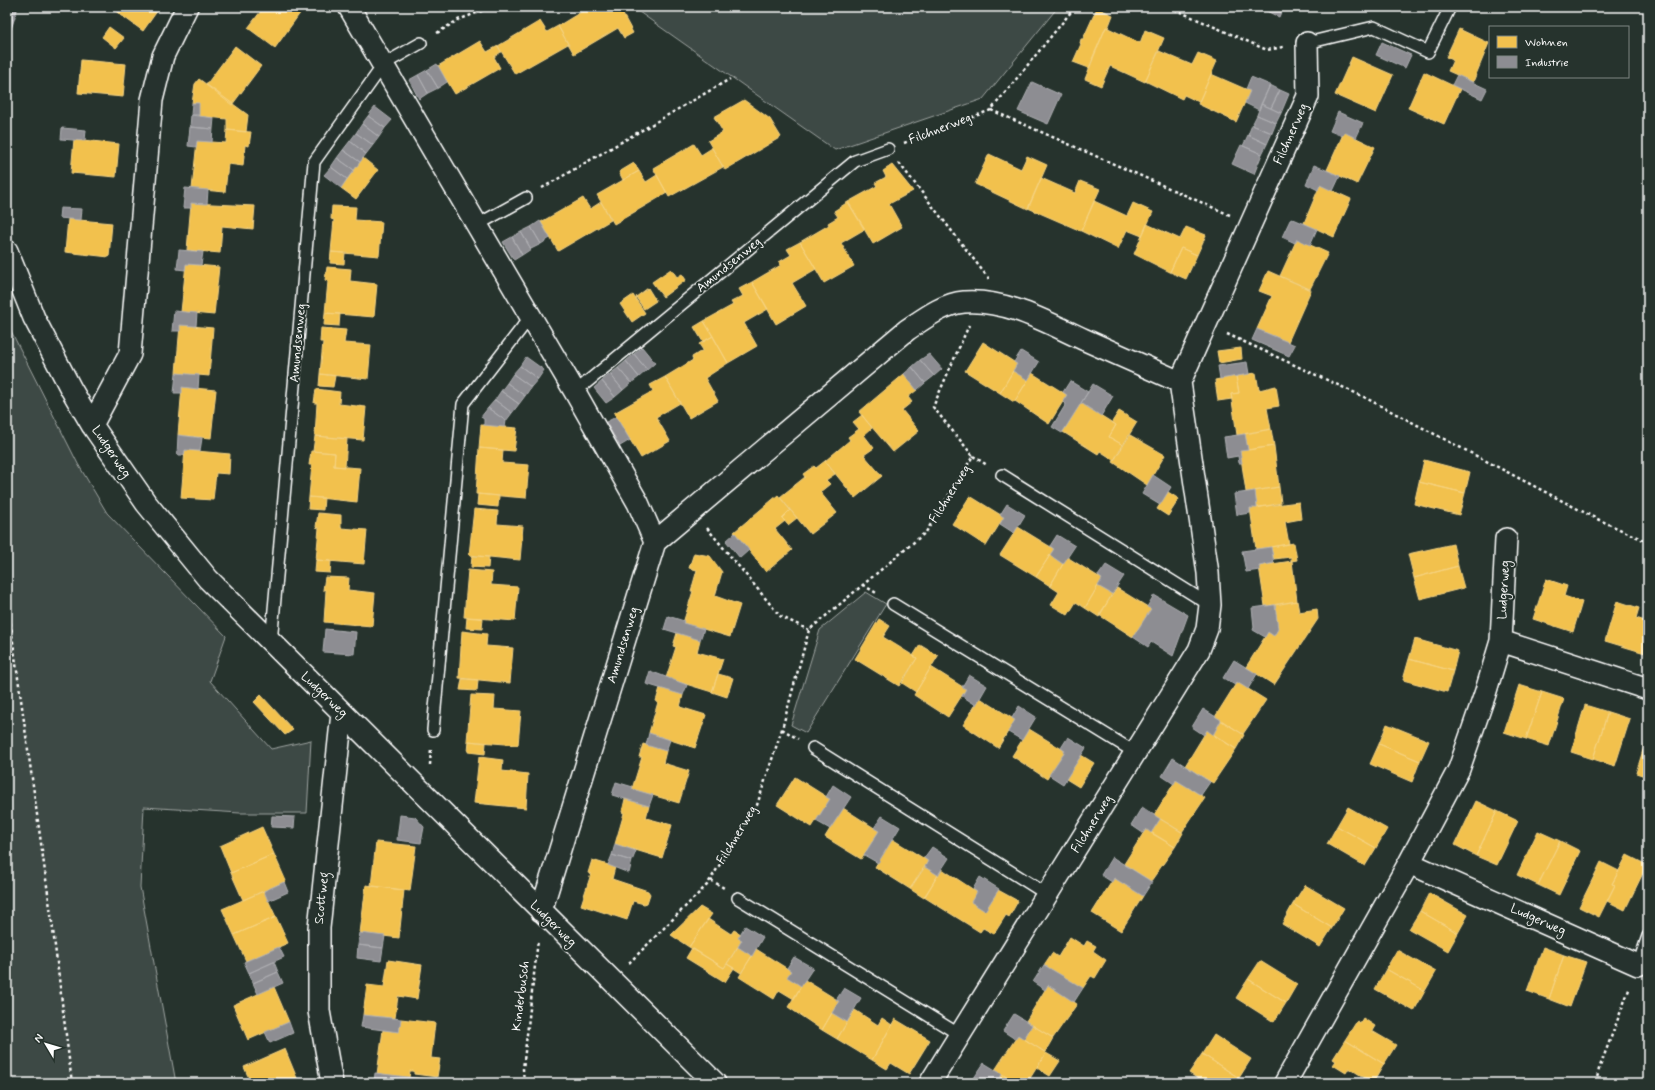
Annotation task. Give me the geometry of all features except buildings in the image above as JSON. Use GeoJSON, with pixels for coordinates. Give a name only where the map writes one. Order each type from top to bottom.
{"type":"FeatureCollection","features":[{"type":"Feature","properties":{"kind":"street"},"geometry":{"type":"LineString","coordinates":[[92,425],[130,354],[152,100],[163,56],[187,7]]}},
{"type":"Feature","properties":{"kind":"street"},"geometry":{"type":"LineString","coordinates":[[349,7],[384,64],[575,392],[638,503],[655,542],[907,330],[939,309],[963,302],[979,302],[1026,313],[1180,382]]}},
{"type":"Feature","properties":{"kind":"street","name":"Filchnerweg"},"geometry":{"type":"LineString","coordinates":[[930,1083],[1199,650],[1207,629],[1210,605],[1208,573],[1180,382],[1308,96],[1307,43]]}},
{"type":"Feature","properties":{"kind":"street","name":"Ludgerweg"},"geometry":{"type":"LineString","coordinates":[[7,251],[34,318],[71,389],[92,425],[146,503],[208,579],[715,1083]]}},
{"type":"Feature","properties":{"kind":"street","name":"Ludgerweg"},"geometry":{"type":"LineString","coordinates":[[1285,1083],[1409,863],[1459,768],[1485,694],[1501,641],[1506,539]]}},
{"type":"Feature","properties":{"kind":"street","name":"Amundsenweg"},"geometry":{"type":"LineString","coordinates":[[541,911],[655,542]]}},
{"type":"Feature","properties":{"kind":"street"},"geometry":{"type":"LineString","coordinates":[[1501,641],[1648,689]]}},
{"type":"Feature","properties":{"kind":"street","name":"Scottweg"},"geometry":{"type":"LineString","coordinates":[[332,1083],[319,1011],[319,928],[342,713]]}},
{"type":"Feature","properties":{"kind":"street","name":"Ludgerweg"},"geometry":{"type":"LineString","coordinates":[[1409,863],[1638,965]]}},
{"type":"Feature","properties":{"kind":"lane"},"geometry":{"type":"LineString","coordinates":[[1307,43],[1374,27],[1428,52],[1450,7]]}},
{"type":"Feature","properties":{"kind":"lane","name":"Amundsenweg"},"geometry":{"type":"LineString","coordinates":[[271,643],[314,162],[384,64],[421,43]]}},
{"type":"Feature","properties":{"kind":"lane","name":"Amundsenweg"},"geometry":{"type":"LineString","coordinates":[[575,392],[856,161],[888,149]]}},
{"type":"Feature","properties":{"kind":"lane"},"geometry":{"type":"LineString","coordinates":[[477,225],[526,198]]}},
{"type":"Feature","properties":{"kind":"lane"},"geometry":{"type":"LineString","coordinates":[[433,730],[463,404],[531,316]]}},
{"type":"Feature","properties":{"kind":"lane"},"geometry":{"type":"LineString","coordinates":[[1002,475],[1210,605]]}},
{"type":"Feature","properties":{"kind":"lane"},"geometry":{"type":"LineString","coordinates":[[893,604],[1136,753]]}},
{"type":"Feature","properties":{"kind":"lane"},"geometry":{"type":"LineString","coordinates":[[813,748],[1048,895]]}},
{"type":"Feature","properties":{"kind":"lane"},"geometry":{"type":"LineString","coordinates":[[738,898],[960,1034]]}},
{"type":"Feature","properties":{"kind":"lane"},"geometry":{"type":"LineString","coordinates":[[1638,965],[1648,936]]}},
{"type":"Feature","properties":{"kind":"path"},"geometry":{"type":"LineString","coordinates":[[421,43],[458,20],[492,7]]}},
{"type":"Feature","properties":{"kind":"path"},"geometry":{"type":"LineString","coordinates":[[1075,7],[991,110],[1251,225]]}},
{"type":"Feature","properties":{"kind":"path"},"geometry":{"type":"LineString","coordinates":[[1169,7],[1267,50],[1307,43]]}},
{"type":"Feature","properties":{"kind":"path"},"geometry":{"type":"LineString","coordinates":[[526,198],[730,79]]}},
{"type":"Feature","properties":{"kind":"path","name":"Filchnerweg"},"geometry":{"type":"LineString","coordinates":[[888,149],[991,110]]}},
{"type":"Feature","properties":{"kind":"path"},"geometry":{"type":"LineString","coordinates":[[888,149],[990,278]]}},
{"type":"Feature","properties":{"kind":"path","name":"Filchnerweg"},"geometry":{"type":"LineString","coordinates":[[611,981],[707,885],[757,805],[782,729],[809,630],[926,532],[973,456],[933,407],[979,302]]}},
{"type":"Feature","properties":{"kind":"path"},"geometry":{"type":"LineString","coordinates":[[1206,325],[1360,395],[1595,518],[1648,542]]}},
{"type":"Feature","properties":{"kind":"path"},"geometry":{"type":"LineString","coordinates":[[724,548],[780,616],[809,630]]}},
{"type":"Feature","properties":{"kind":"path"},"geometry":{"type":"LineString","coordinates":[[7,599],[52,922],[72,1083]]}},
{"type":"Feature","properties":{"kind":"path"},"geometry":{"type":"LineString","coordinates":[[427,796],[433,730]]}},
{"type":"Feature","properties":{"kind":"path","name":"Kinderbusch"},"geometry":{"type":"LineString","coordinates":[[524,1083],[523,1069],[541,911]]}},
{"type":"Feature","properties":{"kind":"path"},"geometry":{"type":"LineString","coordinates":[[1596,1083],[1599,1070],[1638,965]]}},
{"type":"Feature","properties":{"kind":"shaded area"},"geometry":{"type":"Polygon","coordinates":[[[632,7],[1058,7],[983,99],[835,150],[632,7]]]}},
{"type":"Feature","properties":{"kind":"shaded area"},"geometry":{"type":"Polygon","coordinates":[[[7,323],[78,464],[107,513],[226,636],[210,681],[271,749],[311,740],[307,813],[240,813],[144,807],[140,887],[176,1083],[7,1083],[7,323]]]}},
{"type":"Feature","properties":{"kind":"shaded area"},"geometry":{"type":"Polygon","coordinates":[[[866,592],[886,604],[806,733],[791,725],[820,630],[866,592]]]}}]}
